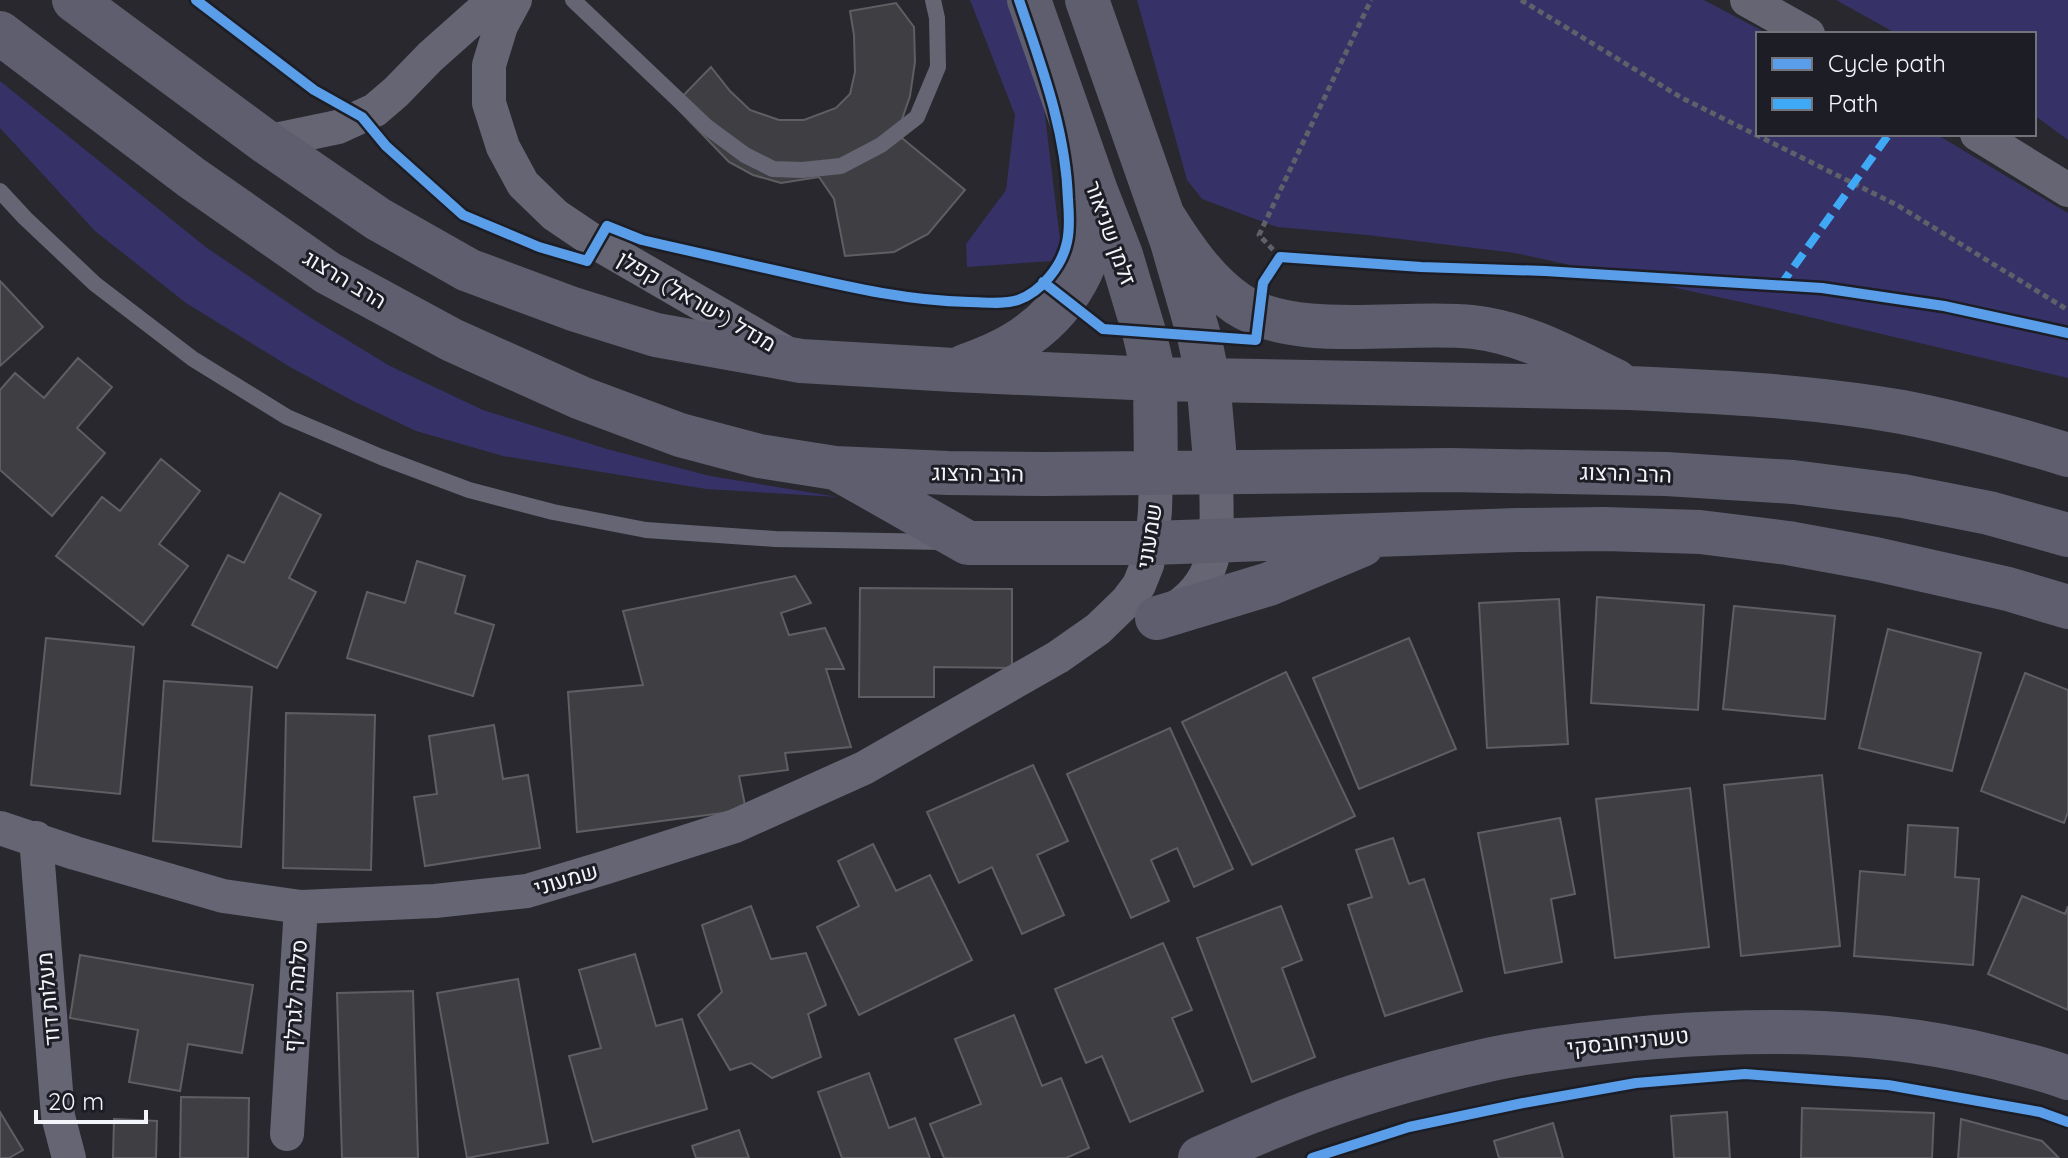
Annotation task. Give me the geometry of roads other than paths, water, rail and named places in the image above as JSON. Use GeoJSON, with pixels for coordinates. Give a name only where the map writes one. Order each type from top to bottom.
{"type":"FeatureCollection","features":[{"type":"Feature","properties":{"kind":"main road"},"geometry":{"type":"LineString","coordinates":[[74,0],[266,142],[378,219],[468,270],[573,309],[656,335],[801,361],[954,370],[1155,379],[1715,391],[1902,412],[1990,431],[2068,455]]}},
{"type":"Feature","properties":{"kind":"main road","name":"זלמן שניאור"},"geometry":{"type":"LineString","coordinates":[[1029,0],[1121,255],[1144,332],[1155,379],[1156,473]]}},
{"type":"Feature","properties":{"kind":"main road"},"geometry":{"type":"LineString","coordinates":[[1087,0],[1163,216],[1199,336],[1208,379],[1216,472]]}},
{"type":"Feature","properties":{"kind":"main road","name":"הרב הרצוג"},"geometry":{"type":"LineString","coordinates":[[0,33],[192,178],[328,273],[452,340],[581,398],[680,435],[759,456],[835,468],[948,473],[1450,470],[1666,474],[1793,482],[1903,496],[1989,513],[2068,535]]}},
{"type":"Feature","properties":{"kind":"main road"},"geometry":{"type":"LineString","coordinates":[[954,370],[1016,343],[1039,326],[1065,298],[1077,282],[1087,256],[1096,214],[1096,191]]}},
{"type":"Feature","properties":{"kind":"main road"},"geometry":{"type":"LineString","coordinates":[[1163,216],[1200,268],[1240,305],[1259,314],[1299,324],[1475,327],[1539,344],[1629,388]]}},
{"type":"Feature","properties":{"kind":"main road"},"geometry":{"type":"LineString","coordinates":[[835,468],[968,543],[1217,542],[1605,529],[1700,532],[1788,543],[1875,559],[2008,589],[2068,607]]}},
{"type":"Feature","properties":{"kind":"main road"},"geometry":{"type":"LineString","coordinates":[[1157,618],[1296,574],[1383,536]]}},
{"type":"Feature","properties":{"kind":"main road","name":"טשרניחובסקי"},"geometry":{"type":"LineString","coordinates":[[1200,1158],[1292,1119],[1387,1087],[1493,1059],[1606,1041],[1707,1033],[1859,1035],[1966,1050],[2068,1078]]}},
{"type":"Feature","properties":{"kind":"street"},"geometry":{"type":"LineString","coordinates":[[266,142],[338,127],[375,110],[494,0]]}},
{"type":"Feature","properties":{"kind":"street","name":"מנדל (ישראל) קפלן"},"geometry":{"type":"LineString","coordinates":[[515,0],[501,26],[489,65],[489,103],[503,147],[523,184],[555,215],[598,244],[801,361]]}},
{"type":"Feature","properties":{"kind":"street"},"geometry":{"type":"LineString","coordinates":[[1747,0],[1804,32]]}},
{"type":"Feature","properties":{"kind":"street"},"geometry":{"type":"LineString","coordinates":[[1980,136],[2068,190]]}},
{"type":"Feature","properties":{"kind":"street","name":"שמעוני"},"geometry":{"type":"LineString","coordinates":[[1058,657],[1157,618],[1193,594],[1212,563],[1217,542],[1216,472]]}},
{"type":"Feature","properties":{"kind":"street","name":"שמעוני"},"geometry":{"type":"LineString","coordinates":[[0,828],[223,896],[301,907],[435,901],[527,891],[735,826],[864,768],[1058,657],[1098,629],[1139,585],[1152,543],[1156,473]]}},
{"type":"Feature","properties":{"kind":"street","name":"שמעוני"},"geometry":{"type":"LineString","coordinates":[[0,802],[10,817],[36,838]]}},
{"type":"Feature","properties":{"kind":"street","name":"מעלות דוד"},"geometry":{"type":"LineString","coordinates":[[36,838],[58,1116],[69,1158]]}},
{"type":"Feature","properties":{"kind":"street","name":"סלמה לגרלף"},"geometry":{"type":"LineString","coordinates":[[287,1134],[301,907]]}},
{"type":"Feature","properties":{"kind":"lane"},"geometry":{"type":"LineString","coordinates":[[573,0],[707,127],[732,146],[773,169],[802,170],[841,166],[881,145],[917,117],[938,67],[937,18],[933,0]]}},
{"type":"Feature","properties":{"kind":"lane"},"geometry":{"type":"LineString","coordinates":[[0,191],[95,284],[193,359],[287,417],[469,490],[553,512],[646,530],[775,539],[968,543]]}}]}
